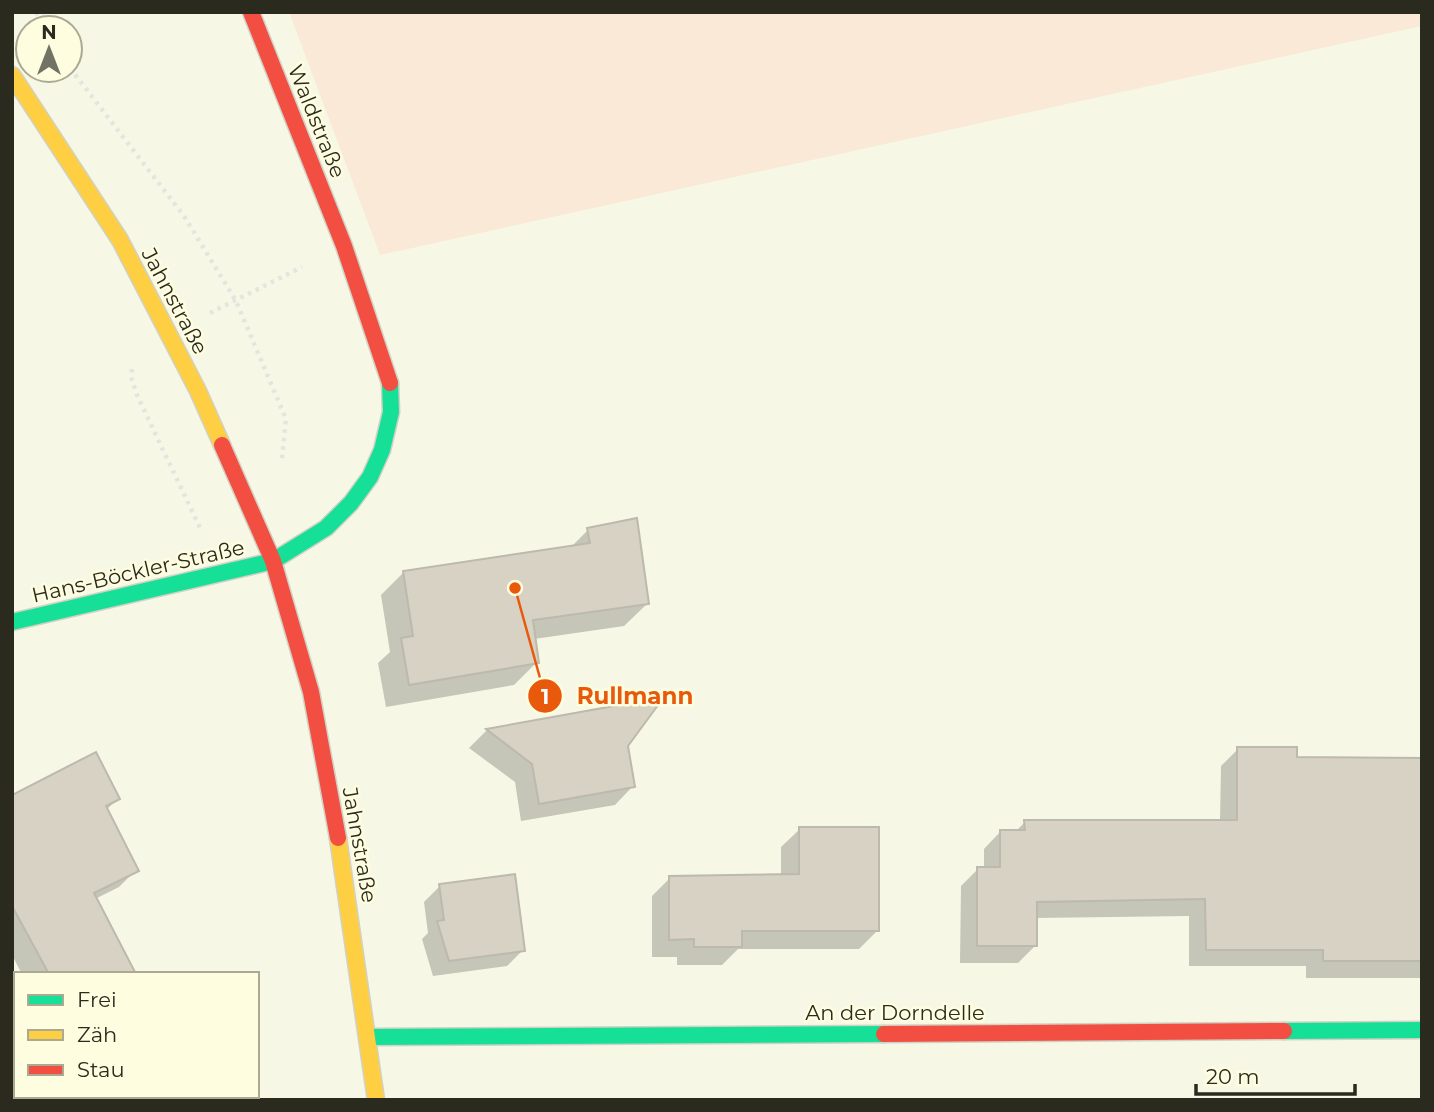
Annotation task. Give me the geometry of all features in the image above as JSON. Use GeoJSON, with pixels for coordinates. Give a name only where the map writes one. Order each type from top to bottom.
{"type":"FeatureCollection","features":[{"type":"Feature","properties":{"kind":"street","name":"Waldstraße"},"geometry":{"type":"LineString","coordinates":[[251,12],[344,246]]}},
{"type":"Feature","properties":{"kind":"street","name":"Jahnstraße"},"geometry":{"type":"LineString","coordinates":[[12,75],[120,240],[198,391],[273,561],[312,692],[345,875],[376,1100]]}},
{"type":"Feature","properties":{"kind":"street"},"geometry":{"type":"LineString","coordinates":[[273,561],[326,528],[351,503],[370,477],[382,450],[391,412],[390,378],[344,246]]}},
{"type":"Feature","properties":{"kind":"street","name":"Hans-Böckler-Straße"},"geometry":{"type":"LineString","coordinates":[[12,622],[273,561]]}},
{"type":"Feature","properties":{"kind":"street","name":"An der Dorndelle"},"geometry":{"type":"LineString","coordinates":[[368,1037],[1422,1030]]}},
{"type":"Feature","properties":{"kind":"path"},"geometry":{"type":"LineString","coordinates":[[82,84],[184,216],[236,301],[286,419],[281,471]]}},
{"type":"Feature","properties":{"kind":"path"},"geometry":{"type":"LineString","coordinates":[[236,301],[344,246]]}},
{"type":"Feature","properties":{"kind":"shaded area"},"geometry":{"type":"Polygon","coordinates":[[[289,12],[1422,12],[1422,26],[380,255],[289,12]]]}},
{"type":"Feature","properties":{"kind":"building"},"geometry":{"type":"Polygon","coordinates":[[[637,518],[649,604],[533,620],[539,663],[409,685],[401,638],[413,636],[403,571],[590,543],[587,528],[637,518]]]}},
{"type":"Feature","properties":{"kind":"building"},"geometry":{"type":"Polygon","coordinates":[[[664,697],[628,746],[635,787],[539,804],[532,764],[486,729],[664,697]]]}},
{"type":"Feature","properties":{"kind":"building"},"geometry":{"type":"Polygon","coordinates":[[[1237,747],[1297,747],[1297,757],[1422,758],[1422,961],[1323,961],[1323,950],[1206,950],[1205,899],[1037,902],[1037,946],[977,946],[977,867],[1000,867],[1000,830],[1025,830],[1024,820],[1237,820],[1237,747]]]}},
{"type":"Feature","properties":{"kind":"building"},"geometry":{"type":"Polygon","coordinates":[[[96,752],[120,799],[106,806],[139,871],[94,893],[135,972],[48,972],[12,906],[12,795],[96,752]]]}},
{"type":"Feature","properties":{"kind":"building"},"geometry":{"type":"Polygon","coordinates":[[[799,827],[879,827],[879,931],[742,931],[742,947],[694,947],[694,939],[669,940],[669,876],[799,874],[799,827]]]}},
{"type":"Feature","properties":{"kind":"building"},"geometry":{"type":"Polygon","coordinates":[[[515,874],[525,951],[449,961],[437,921],[444,920],[439,884],[515,874]]]}},
{"type":"Feature","properties":{"kind":"traffic: fast"},"geometry":{"type":"LineString","coordinates":[[12,622],[273,561],[326,528],[351,503],[370,477],[382,450],[391,412],[390,383]]}},
{"type":"Feature","properties":{"kind":"traffic: fast"},"geometry":{"type":"LineString","coordinates":[[1284,1031],[1422,1030]]}},
{"type":"Feature","properties":{"kind":"traffic: fast"},"geometry":{"type":"LineString","coordinates":[[368,1037],[884,1034]]}},
{"type":"Feature","properties":{"kind":"traffic: slow"},"geometry":{"type":"LineString","coordinates":[[12,75],[120,240],[198,391],[222,445]]}},
{"type":"Feature","properties":{"kind":"traffic: slow"},"geometry":{"type":"LineString","coordinates":[[338,838],[376,1100]]}},
{"type":"Feature","properties":{"kind":"traffic: jam"},"geometry":{"type":"LineString","coordinates":[[251,12],[344,246],[390,383]]}},
{"type":"Feature","properties":{"kind":"traffic: jam"},"geometry":{"type":"LineString","coordinates":[[222,445],[273,561],[311,692],[338,838]]}},
{"type":"Feature","properties":{"kind":"traffic: jam"},"geometry":{"type":"LineString","coordinates":[[884,1034],[1284,1031]]}},
{"type":"Feature","properties":{"kind":"place","name":"Rullmann"},"geometry":{"type":"Point","coordinates":[515,588]}}]}
